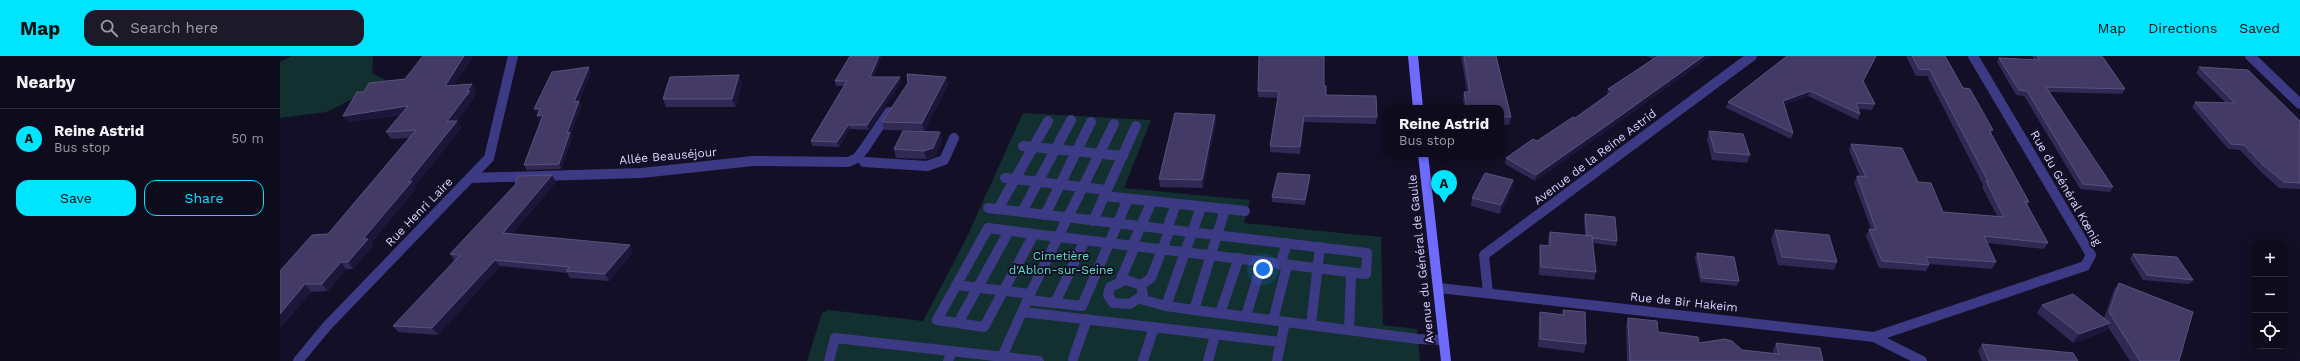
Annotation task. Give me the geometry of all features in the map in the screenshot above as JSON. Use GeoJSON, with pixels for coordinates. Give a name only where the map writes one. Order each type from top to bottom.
{"type":"FeatureCollection","features":[{"type":"Feature","properties":{"kind":"street","name":"Rue Henri Laire"},"geometry":{"type":"LineString","coordinates":[[298,361],[327,326],[489,158],[513,56]]}},
{"type":"Feature","properties":{"kind":"street"},"geometry":{"type":"LineString","coordinates":[[1413,56],[1418,105]]}},
{"type":"Feature","properties":{"kind":"street","name":"Avenue de la Reine Astrid"},"geometry":{"type":"LineString","coordinates":[[1488,293],[1484,255],[1752,56]]}},
{"type":"Feature","properties":{"kind":"street","name":"Rue du Général Kœnig"},"geometry":{"type":"LineString","coordinates":[[1874,336],[2085,266],[2091,255],[1973,56]]}},
{"type":"Feature","properties":{"kind":"street"},"geometry":{"type":"LineString","coordinates":[[2250,56],[2300,104]]}},
{"type":"Feature","properties":{"kind":"street","name":"Allée Beauséjour"},"geometry":{"type":"LineString","coordinates":[[470,178],[641,173],[753,161],[848,162],[858,158],[893,106]]}},
{"type":"Feature","properties":{"kind":"street"},"geometry":{"type":"LineString","coordinates":[[1022,212],[1071,120]]}},
{"type":"Feature","properties":{"kind":"street"},"geometry":{"type":"LineString","coordinates":[[1034,234],[984,327],[937,320],[988,228],[1239,258],[1262,263],[1317,270],[1351,274],[1366,274],[1366,253],[993,209],[1010,179],[1033,147],[1048,121]]}},
{"type":"Feature","properties":{"kind":"street"},"geometry":{"type":"LineString","coordinates":[[1045,215],[1092,122]]}},
{"type":"Feature","properties":{"kind":"street"},"geometry":{"type":"LineString","coordinates":[[1002,357],[1029,297],[1084,188],[1114,124]]}},
{"type":"Feature","properties":{"kind":"street"},"geometry":{"type":"LineString","coordinates":[[1093,221],[1136,126]]}},
{"type":"Feature","properties":{"kind":"street"},"geometry":{"type":"LineString","coordinates":[[864,162],[927,166],[944,160],[954,138]]}},
{"type":"Feature","properties":{"kind":"street"},"geometry":{"type":"LineString","coordinates":[[1023,146],[1122,156]]}},
{"type":"Feature","properties":{"kind":"street","name":"Avenue du Général de Gaulle"},"geometry":{"type":"LineString","coordinates":[[1423,157],[1446,361]]}},
{"type":"Feature","properties":{"kind":"street"},"geometry":{"type":"LineString","coordinates":[[1010,179],[1084,188],[1128,199],[1245,211]]}},
{"type":"Feature","properties":{"kind":"street"},"geometry":{"type":"LineString","coordinates":[[956,285],[1003,291],[1055,303],[1082,306],[1128,199]]}},
{"type":"Feature","properties":{"kind":"street"},"geometry":{"type":"LineString","coordinates":[[1120,281],[1152,201]]}},
{"type":"Feature","properties":{"kind":"street"},"geometry":{"type":"LineString","coordinates":[[1141,285],[1151,278],[1163,249],[1176,204]]}},
{"type":"Feature","properties":{"kind":"street"},"geometry":{"type":"LineString","coordinates":[[1166,306],[1201,207]]}},
{"type":"Feature","properties":{"kind":"street"},"geometry":{"type":"LineString","coordinates":[[1194,310],[1225,209]]}},
{"type":"Feature","properties":{"kind":"street"},"geometry":{"type":"LineString","coordinates":[[958,323],[1009,231]]}},
{"type":"Feature","properties":{"kind":"street"},"geometry":{"type":"LineString","coordinates":[[1055,303],[1085,240]]}},
{"type":"Feature","properties":{"kind":"street"},"geometry":{"type":"LineString","coordinates":[[1277,361],[1280,342],[1279,321],[1287,243]]}},
{"type":"Feature","properties":{"kind":"street"},"geometry":{"type":"LineString","coordinates":[[1311,325],[1320,247]]}},
{"type":"Feature","properties":{"kind":"street"},"geometry":{"type":"LineString","coordinates":[[1220,313],[1239,258]]}},
{"type":"Feature","properties":{"kind":"street"},"geometry":{"type":"LineString","coordinates":[[1246,316],[1262,263]]}},
{"type":"Feature","properties":{"kind":"street"},"geometry":{"type":"LineString","coordinates":[[1349,330],[1351,274]]}},
{"type":"Feature","properties":{"kind":"street"},"geometry":{"type":"LineString","coordinates":[[1140,299],[1143,291],[1141,285],[1131,280],[1120,281],[1110,287],[1108,291],[1109,300],[1113,303],[1130,304],[1140,299],[1166,306],[1194,310],[1418,339],[1443,340]]}},
{"type":"Feature","properties":{"kind":"street","name":"Rue de Bir Hakeim"},"geometry":{"type":"LineString","coordinates":[[1439,288],[1874,336],[1922,361]]}},
{"type":"Feature","properties":{"kind":"street"},"geometry":{"type":"LineString","coordinates":[[1023,312],[1280,342]]}},
{"type":"Feature","properties":{"kind":"street"},"geometry":{"type":"LineString","coordinates":[[1072,360],[1087,319]]}},
{"type":"Feature","properties":{"kind":"street"},"geometry":{"type":"LineString","coordinates":[[1143,361],[1154,328]]}},
{"type":"Feature","properties":{"kind":"street"},"geometry":{"type":"LineString","coordinates":[[1208,361],[1215,335]]}},
{"type":"Feature","properties":{"kind":"street"},"geometry":{"type":"LineString","coordinates":[[832,361],[835,338],[950,356],[1002,357],[1039,361]]}},
{"type":"Feature","properties":{"kind":"green space"},"geometry":{"type":"Polygon","coordinates":[[[292,56],[373,56],[372,73],[387,81],[327,112],[280,118],[280,62],[292,56]]]}},
{"type":"Feature","properties":{"kind":"green space","name":"Cimetière d'Ablon-sur-Seine"},"geometry":{"type":"Polygon","coordinates":[[[1023,113],[1151,120],[1124,188],[1250,200],[1244,223],[1381,237],[1383,325],[1417,329],[1420,361],[807,361],[822,313],[829,310],[923,321],[966,239],[1023,113]]]}},
{"type":"Feature","properties":{"kind":"building"},"geometry":{"type":"Polygon","coordinates":[[[423,56],[464,56],[445,86],[472,84],[467,91],[470,91],[447,121],[457,121],[408,182],[412,181],[363,239],[368,239],[348,262],[341,262],[322,284],[305,284],[280,314],[280,271],[312,235],[328,234],[416,130],[386,132],[408,106],[343,116],[357,92],[364,92],[369,83],[405,79],[423,56]]]}},
{"type":"Feature","properties":{"kind":"building"},"geometry":{"type":"Polygon","coordinates":[[[850,56],[879,56],[870,77],[900,77],[867,125],[848,125],[837,142],[811,141],[847,81],[835,81],[850,56]]]}},
{"type":"Feature","properties":{"kind":"building"},"geometry":{"type":"Polygon","coordinates":[[[1259,56],[1324,56],[1324,86],[1326,86],[1326,95],[1376,96],[1377,117],[1304,116],[1300,147],[1270,146],[1279,91],[1258,91],[1259,56]]]}},
{"type":"Feature","properties":{"kind":"building"},"geometry":{"type":"Polygon","coordinates":[[[1464,56],[1496,56],[1511,117],[1504,117],[1504,105],[1466,105],[1464,92],[1470,92],[1464,56]]]}},
{"type":"Feature","properties":{"kind":"building"},"geometry":{"type":"Polygon","coordinates":[[[1658,56],[1704,56],[1536,175],[1506,158],[1533,139],[1537,141],[1573,117],[1575,118],[1613,91],[1608,89],[1658,56]]]}},
{"type":"Feature","properties":{"kind":"building"},"geometry":{"type":"Polygon","coordinates":[[[1787,56],[1876,56],[1863,81],[1875,104],[1856,103],[1860,114],[1810,91],[1783,101],[1793,133],[1728,102],[1787,56]]]}},
{"type":"Feature","properties":{"kind":"building"},"geometry":{"type":"Polygon","coordinates":[[[1912,56],[1945,56],[1963,88],[1970,89],[1993,130],[1989,130],[2029,202],[2025,201],[2048,243],[1984,236],[1996,262],[1926,257],[1929,265],[1882,261],[1869,229],[1876,230],[1857,176],[1866,177],[1851,144],[1902,148],[1918,182],[1931,183],[1943,212],[2004,217],[1986,181],[1988,181],[1930,70],[1919,69],[1912,56]]]}},
{"type":"Feature","properties":{"kind":"building"},"geometry":{"type":"Polygon","coordinates":[[[2037,56],[2102,56],[2125,89],[2046,87],[2113,187],[2083,184],[2027,91],[2019,90],[1999,58],[2040,60],[2037,56]]]}},
{"type":"Feature","properties":{"kind":"building"},"geometry":{"type":"Polygon","coordinates":[[[589,67],[574,102],[579,101],[567,133],[570,132],[559,164],[524,165],[543,115],[537,116],[540,109],[534,109],[552,72],[589,67]]]}},
{"type":"Feature","properties":{"kind":"building"},"geometry":{"type":"Polygon","coordinates":[[[2199,67],[2248,70],[2300,121],[2300,183],[2284,182],[2264,166],[2244,145],[2231,144],[2195,102],[2235,103],[2199,67]]]}},
{"type":"Feature","properties":{"kind":"building"},"geometry":{"type":"Polygon","coordinates":[[[907,74],[946,77],[922,123],[882,122],[908,83],[907,74]]]}},
{"type":"Feature","properties":{"kind":"building"},"geometry":{"type":"Polygon","coordinates":[[[739,75],[732,99],[663,99],[670,77],[739,75]]]}},
{"type":"Feature","properties":{"kind":"building"},"geometry":{"type":"Polygon","coordinates":[[[1175,113],[1215,115],[1202,180],[1159,179],[1175,113]]]}},
{"type":"Feature","properties":{"kind":"building"},"geometry":{"type":"Polygon","coordinates":[[[903,131],[940,132],[933,148],[924,151],[894,149],[903,131]]]}},
{"type":"Feature","properties":{"kind":"building"},"geometry":{"type":"Polygon","coordinates":[[[1709,131],[1743,134],[1750,155],[1715,152],[1709,131]]]}},
{"type":"Feature","properties":{"kind":"building"},"geometry":{"type":"Polygon","coordinates":[[[1278,173],[1310,175],[1305,200],[1272,197],[1278,173]]]}},
{"type":"Feature","properties":{"kind":"building"},"geometry":{"type":"Polygon","coordinates":[[[1485,173],[1513,180],[1501,205],[1472,198],[1485,173]]]}},
{"type":"Feature","properties":{"kind":"building"},"geometry":{"type":"Polygon","coordinates":[[[552,175],[503,233],[630,245],[605,274],[566,271],[570,267],[495,260],[432,328],[393,326],[460,255],[450,254],[515,185],[518,176],[552,175]]]}},
{"type":"Feature","properties":{"kind":"building"},"geometry":{"type":"Polygon","coordinates":[[[1585,214],[1615,217],[1617,241],[1587,236],[1585,214]]]}},
{"type":"Feature","properties":{"kind":"building"},"geometry":{"type":"Polygon","coordinates":[[[1775,230],[1829,235],[1837,262],[1782,257],[1775,230]]]}},
{"type":"Feature","properties":{"kind":"building"},"geometry":{"type":"Polygon","coordinates":[[[1550,232],[1592,236],[1596,272],[1541,267],[1540,245],[1550,246],[1550,232]]]}},
{"type":"Feature","properties":{"kind":"building"},"geometry":{"type":"Polygon","coordinates":[[[1697,253],[1734,257],[1739,281],[1702,278],[1697,253]]]}},
{"type":"Feature","properties":{"kind":"building"},"geometry":{"type":"Polygon","coordinates":[[[2133,254],[2177,257],[2193,280],[2147,275],[2133,254]]]}},
{"type":"Feature","properties":{"kind":"building"},"geometry":{"type":"Polygon","coordinates":[[[2119,283],[2193,312],[2179,361],[2140,361],[2109,312],[2119,283]]]}},
{"type":"Feature","properties":{"kind":"building"},"geometry":{"type":"Polygon","coordinates":[[[2073,294],[2110,323],[2079,334],[2042,305],[2073,294]]]}},
{"type":"Feature","properties":{"kind":"building"},"geometry":{"type":"Polygon","coordinates":[[[1563,310],[1585,312],[1586,344],[1540,339],[1540,312],[1564,315],[1563,310]]]}},
{"type":"Feature","properties":{"kind":"building"},"geometry":{"type":"Polygon","coordinates":[[[1628,318],[1657,321],[1658,332],[1698,337],[1699,343],[1725,339],[1732,341],[1742,350],[1779,354],[1776,343],[1820,348],[1823,361],[1630,361],[1628,318]]]}},
{"type":"Feature","properties":{"kind":"building"},"geometry":{"type":"Polygon","coordinates":[[[1982,344],[2073,353],[2078,361],[1989,361],[1982,344]]]}},
{"type":"Feature","properties":{"kind":"place","name":"Reine Astrid"},"geometry":{"type":"Point","coordinates":[1444,203]}}]}
